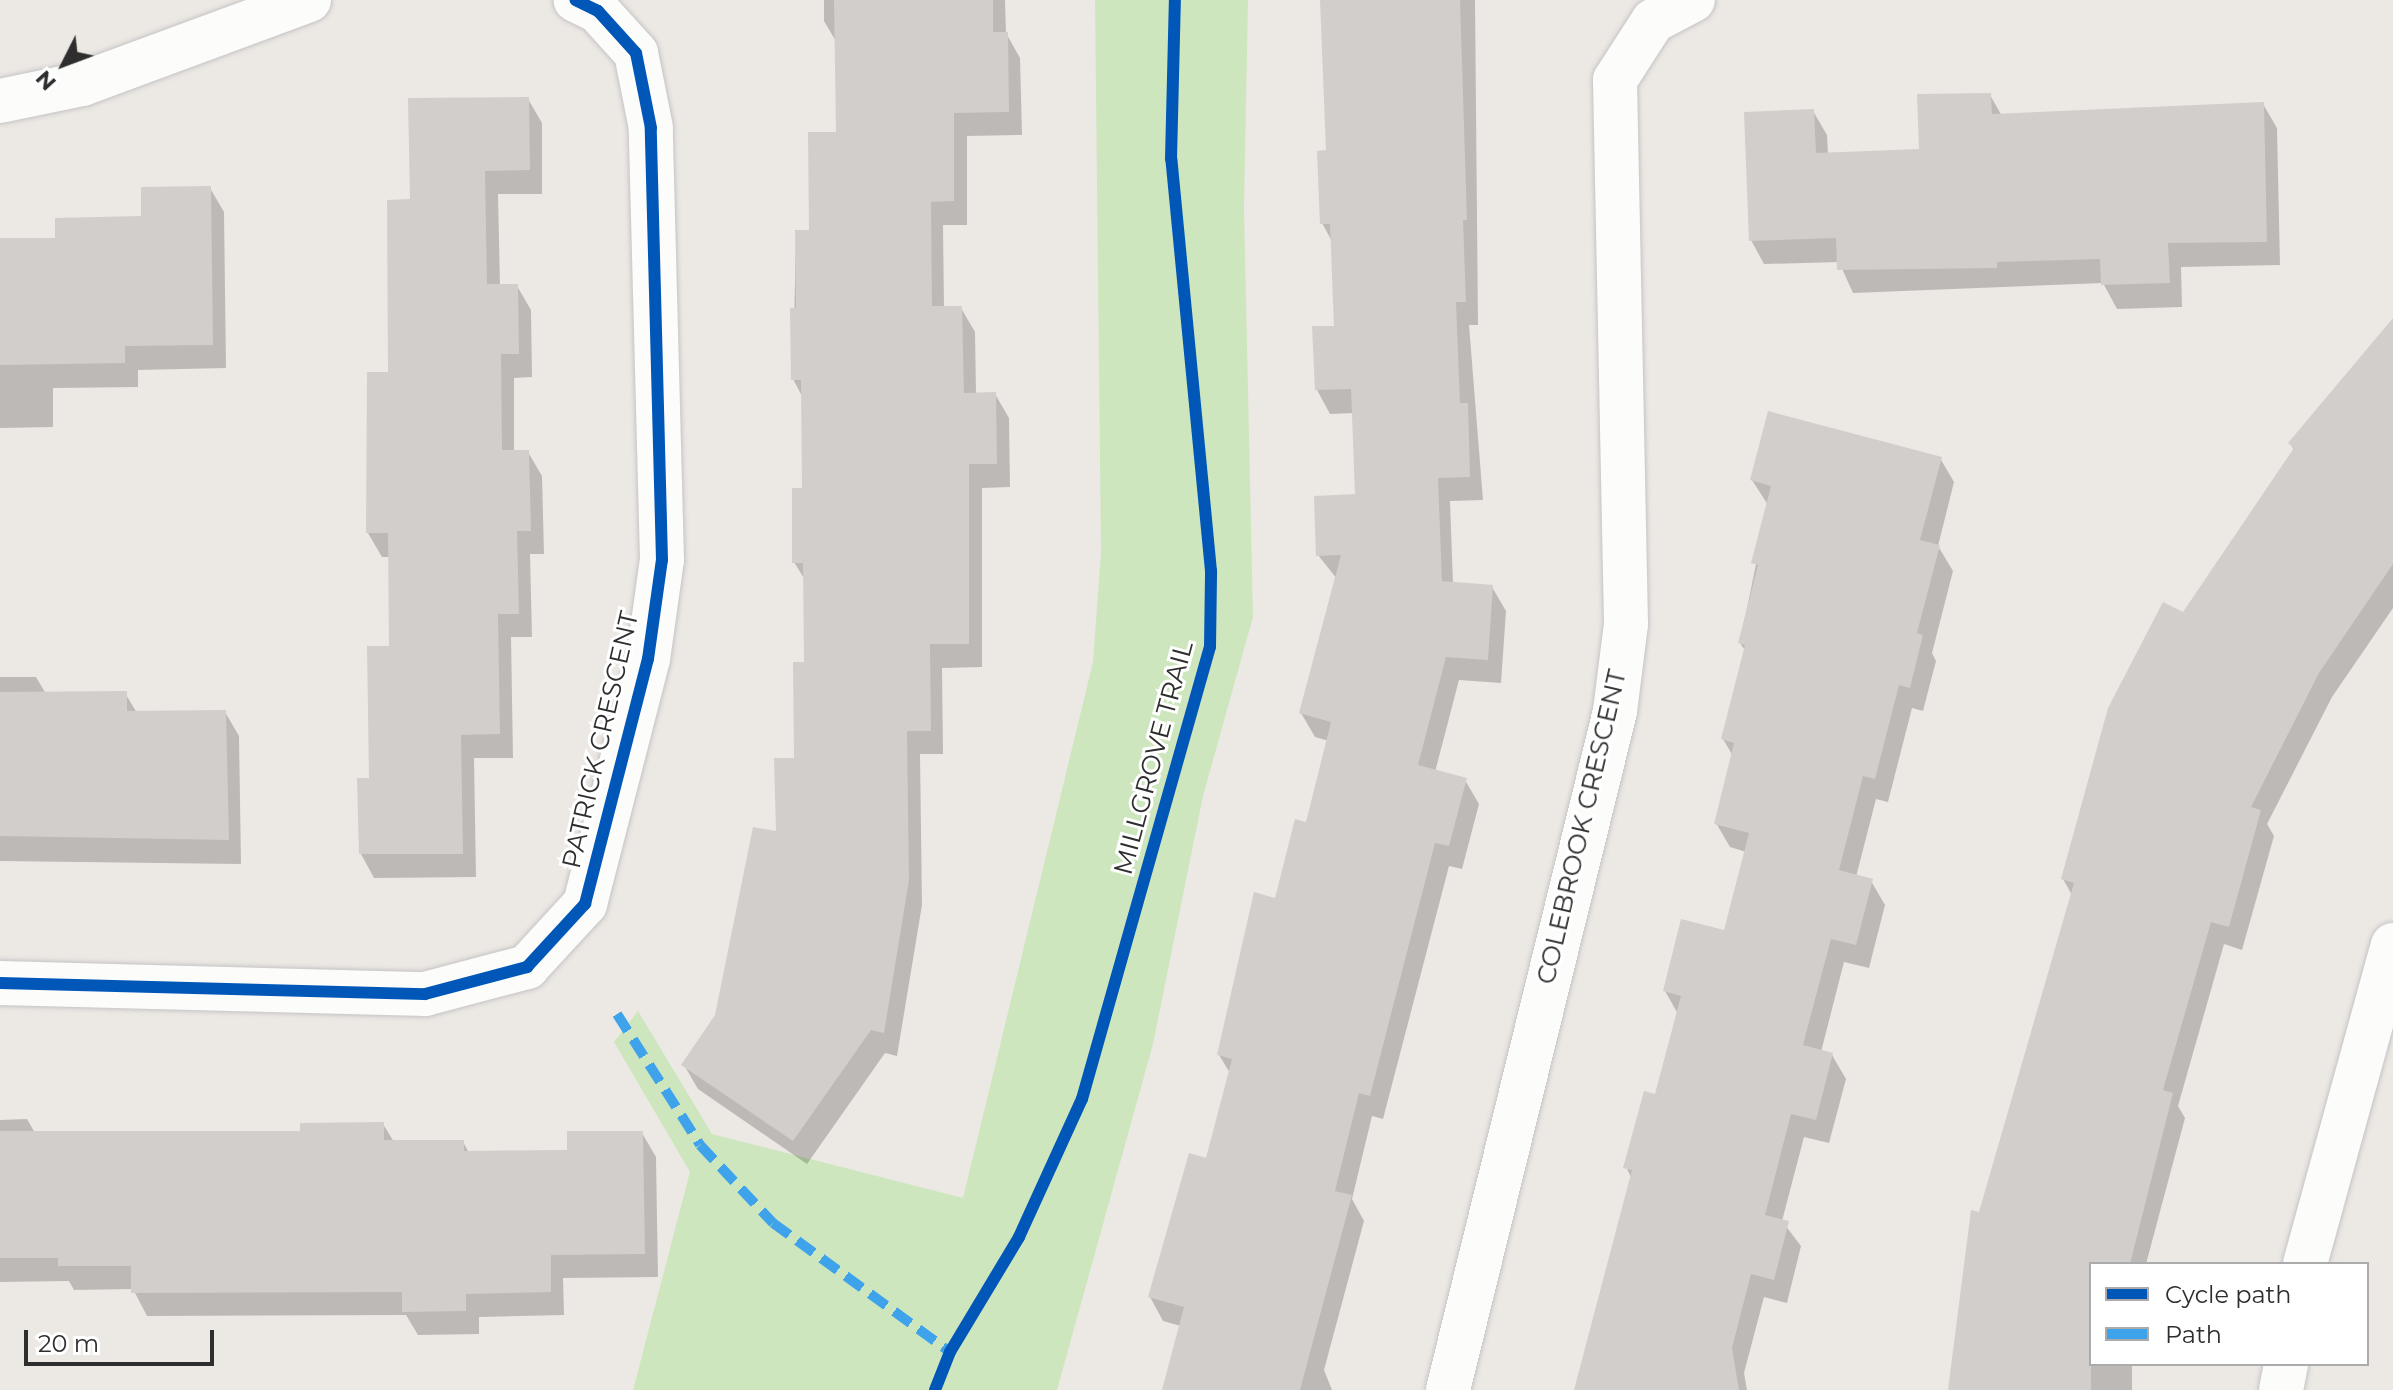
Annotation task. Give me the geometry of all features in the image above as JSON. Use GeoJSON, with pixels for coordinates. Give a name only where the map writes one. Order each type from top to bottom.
{"type":"FeatureCollection","features":[{"type":"Feature","properties":{"kind":"street"},"geometry":{"type":"LineString","coordinates":[[0,101],[82,84],[309,0]]}},
{"type":"Feature","properties":{"kind":"street","name":"PATRICK CRESCENT"},"geometry":{"type":"LineString","coordinates":[[0,983],[425,994],[527,967],[585,904],[648,659],[662,560],[651,128],[636,53],[598,11],[575,0]]}},
{"type":"Feature","properties":{"kind":"street","name":"COLEBROOK CRESCENT"},"geometry":{"type":"LineString","coordinates":[[1448,1390],[1615,711],[1624,639],[1615,80],[1653,21],[1693,0]]}},
{"type":"Feature","properties":{"kind":"street"},"geometry":{"type":"LineString","coordinates":[[2306,1262],[2393,945]]}},
{"type":"Feature","properties":{"kind":"street"},"geometry":{"type":"LineString","coordinates":[[2281,1390],[2286,1366]]}},
{"type":"Feature","properties":{"kind":"green space"},"geometry":{"type":"Polygon","coordinates":[[[1095,0],[1248,0],[1244,208],[1253,617],[1203,796],[1153,1044],[1057,1390],[633,1390],[690,1172],[614,1042],[638,1011],[712,1134],[963,1198],[1093,662],[1101,553],[1095,0]]]}},
{"type":"Feature","properties":{"kind":"building"},"geometry":{"type":"Polygon","coordinates":[[[834,0],[993,0],[993,32],[1008,32],[1009,112],[954,113],[954,201],[931,202],[932,306],[962,306],[964,393],[996,392],[997,464],[969,464],[969,644],[930,644],[931,731],[907,731],[909,880],[884,1033],[871,1030],[793,1141],[681,1065],[715,1015],[753,827],[776,831],[774,758],[794,758],[793,662],[804,662],[803,563],[792,563],[792,488],[802,488],[801,380],[791,380],[790,308],[796,308],[795,230],[809,230],[808,132],[836,132],[834,0]]]}},
{"type":"Feature","properties":{"kind":"building"},"geometry":{"type":"Polygon","coordinates":[[[1320,0],[1460,0],[1467,220],[1463,220],[1466,302],[1456,302],[1460,403],[1468,403],[1470,477],[1438,478],[1442,581],[1493,585],[1488,660],[1446,657],[1418,765],[1467,778],[1449,846],[1435,843],[1370,1096],[1359,1093],[1335,1191],[1352,1195],[1300,1390],[1162,1390],[1184,1307],[1148,1297],[1189,1153],[1206,1158],[1232,1059],[1217,1055],[1254,892],[1275,898],[1295,819],[1306,822],[1331,722],[1299,713],[1341,555],[1316,556],[1314,496],[1355,494],[1351,389],[1315,390],[1312,326],[1334,326],[1330,224],[1320,224],[1317,151],[1326,150],[1320,0]]]}},
{"type":"Feature","properties":{"kind":"building"},"geometry":{"type":"Polygon","coordinates":[[[1991,93],[1992,114],[2264,102],[2267,242],[2168,243],[2170,283],[2101,285],[2100,259],[1997,262],[1997,268],[1837,270],[1836,238],[1749,241],[1744,112],[1814,109],[1816,153],[1919,149],[1917,94],[1991,93]]]}},
{"type":"Feature","properties":{"kind":"building"},"geometry":{"type":"Polygon","coordinates":[[[529,97],[530,170],[485,171],[487,284],[518,284],[519,354],[501,354],[502,450],[529,450],[531,531],[517,531],[519,614],[498,614],[500,734],[461,735],[463,854],[359,854],[357,778],[369,778],[367,646],[389,646],[388,533],[366,533],[367,372],[388,372],[387,200],[410,199],[408,98],[529,97]]]}},
{"type":"Feature","properties":{"kind":"building"},"geometry":{"type":"Polygon","coordinates":[[[211,186],[213,345],[125,346],[125,363],[0,365],[0,238],[55,238],[55,218],[141,216],[141,187],[211,186]]]}},
{"type":"Feature","properties":{"kind":"building"},"geometry":{"type":"Polygon","coordinates":[[[2393,318],[2393,564],[2319,673],[2251,807],[2261,810],[2229,927],[2211,922],[2163,1090],[2173,1093],[2131,1262],[2089,1262],[2091,1390],[1948,1390],[1971,1210],[1979,1212],[2074,883],[2061,879],[2108,708],[2163,602],[2183,612],[2294,448],[2288,443],[2393,318]]]}},
{"type":"Feature","properties":{"kind":"building"},"geometry":{"type":"Polygon","coordinates":[[[1768,411],[1942,457],[1920,540],[1940,545],[1917,633],[1923,635],[1910,688],[1899,685],[1875,779],[1863,776],[1839,870],[1873,879],[1856,945],[1831,939],[1803,1045],[1833,1053],[1816,1120],[1791,1114],[1765,1215],[1789,1221],[1774,1280],[1751,1274],[1732,1348],[1739,1390],[1574,1390],[1632,1170],[1623,1168],[1644,1091],[1655,1094],[1681,996],[1663,991],[1681,919],[1724,930],[1749,833],[1714,824],[1734,743],[1721,739],[1745,645],[1738,643],[1758,565],[1751,563],[1771,486],[1750,480],[1768,411]]]}},
{"type":"Feature","properties":{"kind":"building"},"geometry":{"type":"Polygon","coordinates":[[[127,691],[127,711],[226,710],[229,840],[0,836],[0,692],[127,691]]]}},
{"type":"Feature","properties":{"kind":"building"},"geometry":{"type":"Polygon","coordinates":[[[384,1122],[384,1140],[464,1140],[464,1151],[567,1150],[567,1131],[643,1131],[645,1254],[551,1255],[551,1292],[466,1294],[466,1311],[402,1312],[402,1292],[131,1293],[131,1266],[58,1266],[58,1258],[0,1258],[0,1131],[300,1131],[300,1123],[384,1122]]]}},
{"type":"Feature","properties":{"kind":"marked path"},"geometry":{"type":"LineString","coordinates":[[617,1014],[700,1145],[773,1223],[950,1352]]}},
{"type":"Feature","properties":{"kind":"cycle path"},"geometry":{"type":"LineString","coordinates":[[0,983],[425,994],[527,967],[585,904],[648,659],[662,560],[651,128],[636,53],[598,11],[575,0]]}},
{"type":"Feature","properties":{"kind":"cycle path","name":"MILLGROVE TRAIL"},"geometry":{"type":"LineString","coordinates":[[935,1390],[950,1352],[1019,1237],[1082,1099],[1210,647],[1211,571],[1171,159],[1175,0]]}}]}
